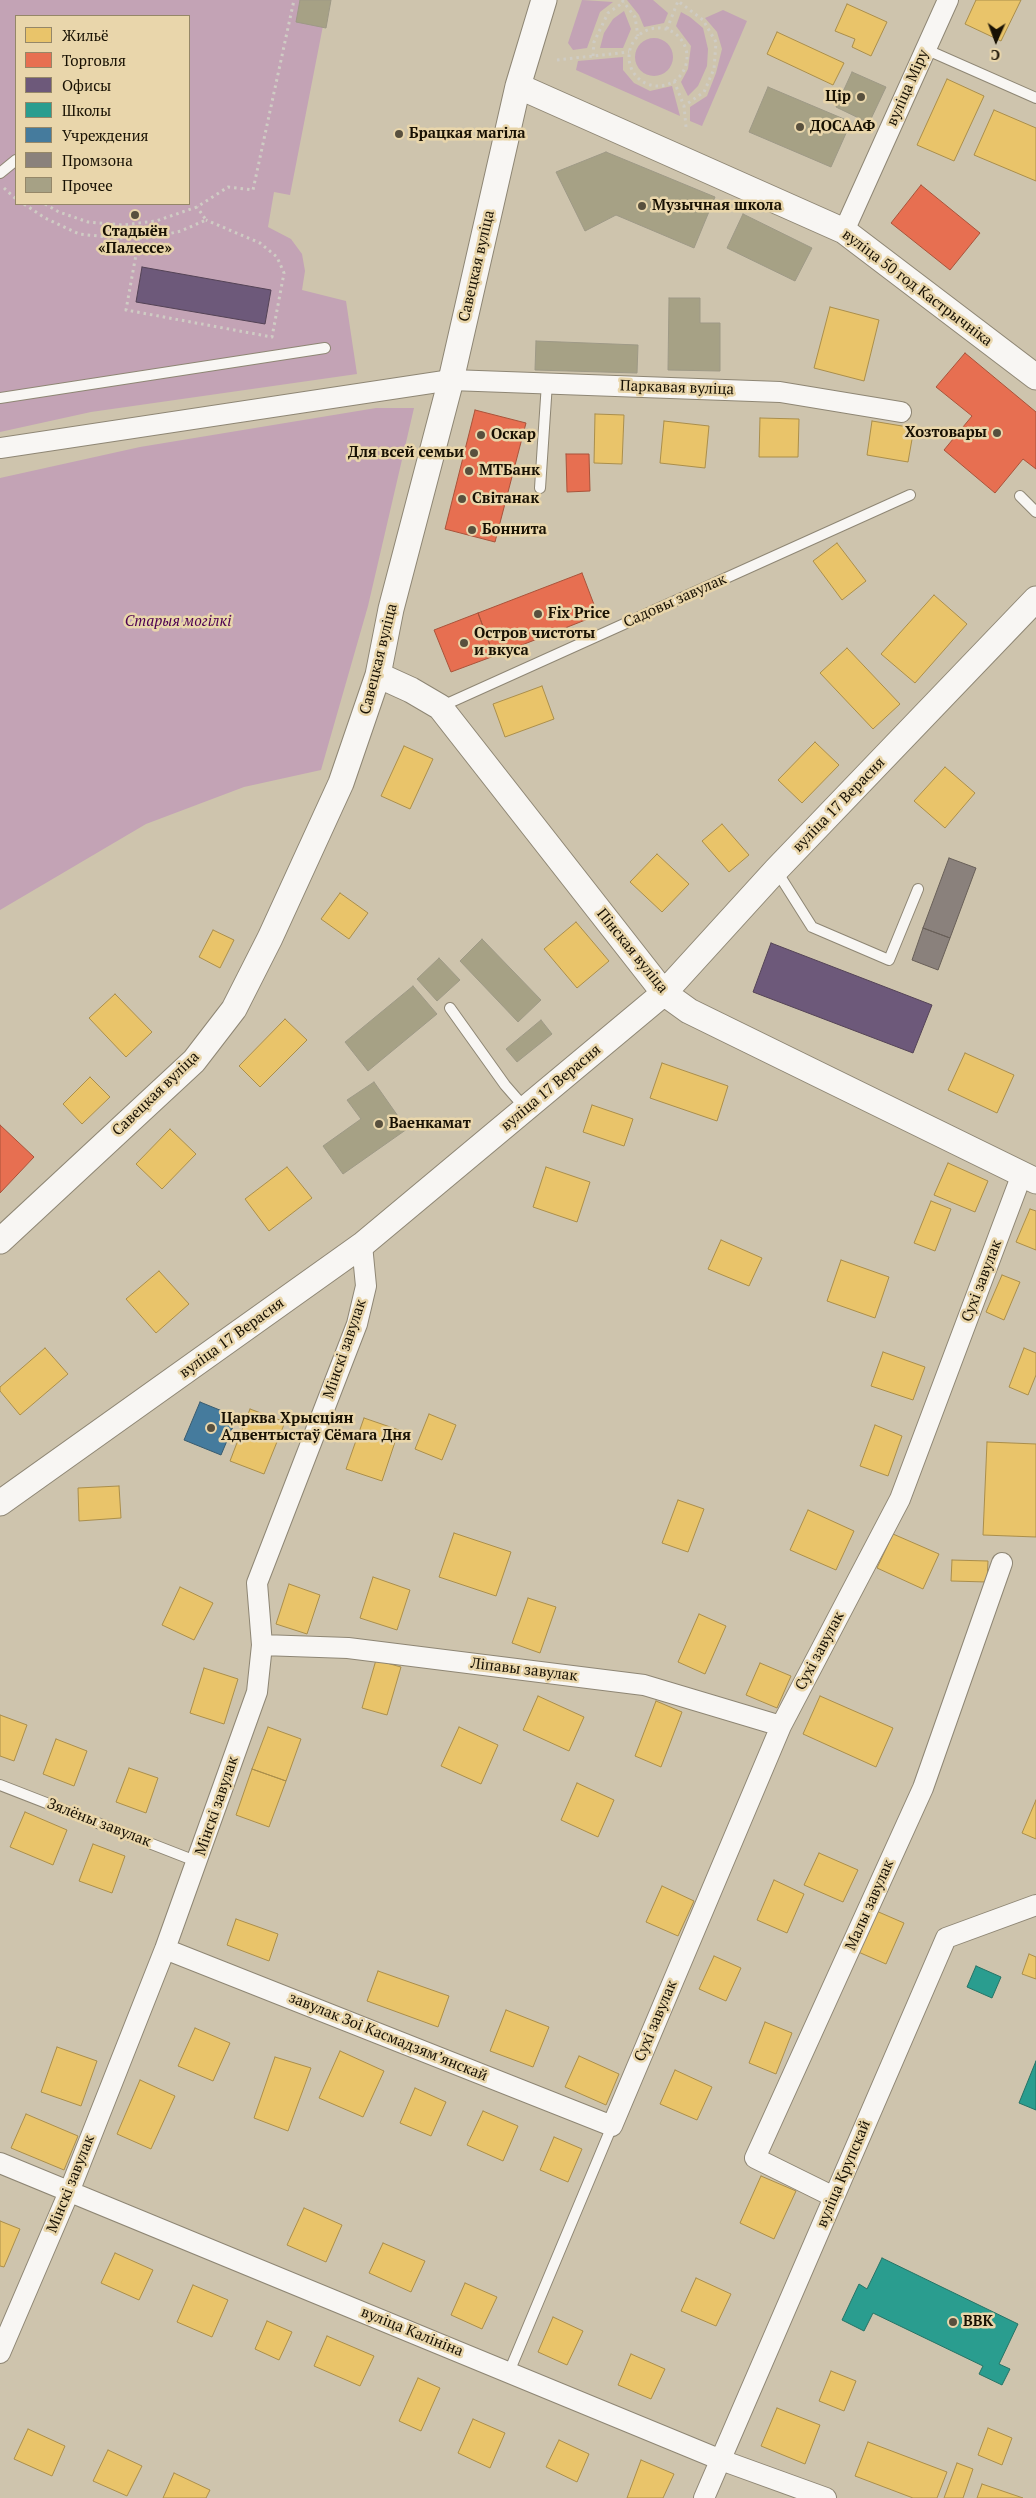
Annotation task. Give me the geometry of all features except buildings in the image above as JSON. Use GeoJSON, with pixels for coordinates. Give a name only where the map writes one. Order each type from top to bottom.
{"type":"FeatureCollection","features":[{"type":"Feature","properties":{"kind":"street","name":"Савецкая вуліца"},"geometry":{"type":"LineString","coordinates":[[0,1240],[194,1061],[234,1009],[270,938],[341,783],[378,675],[391,609],[451,380],[518,86],[544,0]]}},
{"type":"Feature","properties":{"kind":"street","name":"вуліца Міру"},"geometry":{"type":"LineString","coordinates":[[844,231],[948,0]]}},
{"type":"Feature","properties":{"kind":"street","name":"вуліца 50 год Кастрычніка"},"geometry":{"type":"LineString","coordinates":[[518,86],[844,231],[1036,377]]}},
{"type":"Feature","properties":{"kind":"street","name":"Паркавая вуліца"},"geometry":{"type":"LineString","coordinates":[[0,448],[451,380],[780,392],[901,412]]}},
{"type":"Feature","properties":{"kind":"street","name":"вуліца 17 Верасня"},"geometry":{"type":"LineString","coordinates":[[0,1503],[362,1245],[664,993],[776,870],[1036,599]]}},
{"type":"Feature","properties":{"kind":"street","name":"Пінская вуліца"},"geometry":{"type":"LineString","coordinates":[[378,675],[411,690],[440,707],[664,993],[689,1011],[1029,1178]]}},
{"type":"Feature","properties":{"kind":"street","name":"Сухі завулак"},"geometry":{"type":"LineString","coordinates":[[612,2126],[781,1726],[900,1499],[1029,1178]]}},
{"type":"Feature","properties":{"kind":"street","name":"Мінскі завулак"},"geometry":{"type":"LineString","coordinates":[[0,2353],[69,2192],[165,1949],[198,1862],[257,1692],[262,1645],[258,1583],[356,1324],[366,1286],[362,1245]]}},
{"type":"Feature","properties":{"kind":"street","name":"Малы завулак"},"geometry":{"type":"LineString","coordinates":[[834,2196],[754,2158],[923,1788],[1002,1564]]}},
{"type":"Feature","properties":{"kind":"street","name":"Ліпавы завулак"},"geometry":{"type":"LineString","coordinates":[[262,1645],[348,1648],[644,1684],[781,1726]]}},
{"type":"Feature","properties":{"kind":"street","name":"вуліца Крупскай"},"geometry":{"type":"LineString","coordinates":[[704,2498],[946,1938],[1036,1905]]}},
{"type":"Feature","properties":{"kind":"street","name":"завулак Зоі Касмадзямʼянскай"},"geometry":{"type":"LineString","coordinates":[[165,1949],[612,2126]]}},
{"type":"Feature","properties":{"kind":"street","name":"вуліца Калініна"},"geometry":{"type":"LineString","coordinates":[[0,2163],[721,2460],[826,2498]]}},
{"type":"Feature","properties":{"kind":"lane"},"geometry":{"type":"LineString","coordinates":[[925,49],[1036,98]]}},
{"type":"Feature","properties":{"kind":"lane"},"geometry":{"type":"LineString","coordinates":[[0,173],[15,161]]}},
{"type":"Feature","properties":{"kind":"lane"},"geometry":{"type":"LineString","coordinates":[[0,398],[325,348]]}},
{"type":"Feature","properties":{"kind":"lane"},"geometry":{"type":"LineString","coordinates":[[540,488],[547,383]]}},
{"type":"Feature","properties":{"kind":"lane","name":"Садовы завулак"},"geometry":{"type":"LineString","coordinates":[[440,707],[910,495]]}},
{"type":"Feature","properties":{"kind":"lane"},"geometry":{"type":"LineString","coordinates":[[1020,496],[1036,512]]}},
{"type":"Feature","properties":{"kind":"lane"},"geometry":{"type":"LineString","coordinates":[[776,870],[812,927],[889,960],[918,889]]}},
{"type":"Feature","properties":{"kind":"lane"},"geometry":{"type":"LineString","coordinates":[[450,1008],[505,1085],[526,1109]]}},
{"type":"Feature","properties":{"kind":"lane","name":"Зялёны завулак"},"geometry":{"type":"LineString","coordinates":[[0,1785],[198,1862]]}},
{"type":"Feature","properties":{"kind":"lane"},"geometry":{"type":"LineString","coordinates":[[509,2372],[612,2126]]}},
{"type":"Feature","properties":{"kind":"path"},"geometry":{"type":"LineString","coordinates":[[47,205],[59,212],[88,222],[123,225],[156,222],[197,207],[228,187],[253,190],[294,0]]}},
{"type":"Feature","properties":{"kind":"path"},"geometry":{"type":"LineString","coordinates":[[594,56],[594,42],[608,13],[623,1],[635,18],[638,36]]}},
{"type":"Feature","properties":{"kind":"path"},"geometry":{"type":"LineString","coordinates":[[667,29],[678,2],[703,20],[716,42],[714,69],[704,92],[684,106]]}},
{"type":"Feature","properties":{"kind":"path"},"geometry":{"type":"LineString","coordinates":[[667,29],[681,39],[687,57],[681,75],[665,85],[646,83],[632,71],[629,52],[638,36],[647,30],[667,29]]}},
{"type":"Feature","properties":{"kind":"path"},"geometry":{"type":"LineString","coordinates":[[557,60],[629,52]]}},
{"type":"Feature","properties":{"kind":"path"},"geometry":{"type":"LineString","coordinates":[[674,81],[684,106],[686,127]]}},
{"type":"Feature","properties":{"kind":"path"},"geometry":{"type":"LineString","coordinates":[[0,184],[15,198]]}},
{"type":"Feature","properties":{"kind":"path"},"geometry":{"type":"LineString","coordinates":[[26,205],[45,218],[79,234],[150,238],[182,231],[206,220]]}},
{"type":"Feature","properties":{"kind":"path"},"geometry":{"type":"LineString","coordinates":[[139,238],[126,310],[272,337],[284,273],[276,257],[260,243],[206,220],[197,207]]}},
{"type":"Feature","properties":{"kind":"green space","name":"Стадыён «Палессе»"},"geometry":{"type":"Polygon","coordinates":[[[0,0],[328,0],[290,195],[274,192],[268,227],[291,239],[302,254],[305,271],[302,290],[346,301],[357,374],[91,412],[0,432],[0,0]]]}},
{"type":"Feature","properties":{"kind":"green space"},"geometry":{"type":"Polygon","coordinates":[[[582,0],[613,2],[600,12],[587,48],[573,50],[568,43],[582,0]]]}},
{"type":"Feature","properties":{"kind":"green space"},"geometry":{"type":"Polygon","coordinates":[[[627,0],[653,0],[668,13],[664,23],[644,27],[639,15],[627,0]]]}},
{"type":"Feature","properties":{"kind":"green space"},"geometry":{"type":"Polygon","coordinates":[[[723,10],[747,21],[702,126],[690,121],[690,107],[707,96],[716,73],[722,49],[717,32],[705,18],[723,10]]]}},
{"type":"Feature","properties":{"kind":"green space"},"geometry":{"type":"Polygon","coordinates":[[[624,11],[631,29],[623,48],[600,48],[604,33],[613,19],[624,11]]]}},
{"type":"Feature","properties":{"kind":"green space"},"geometry":{"type":"Polygon","coordinates":[[[681,12],[703,28],[708,49],[707,66],[698,86],[688,96],[681,82],[688,69],[691,46],[676,26],[681,12]]]}},
{"type":"Feature","properties":{"kind":"green space"},"geometry":{"type":"Polygon","coordinates":[[[654,38],[667,44],[673,57],[667,70],[654,76],[641,70],[635,57],[641,44],[654,38]]]}},
{"type":"Feature","properties":{"kind":"green space"},"geometry":{"type":"Polygon","coordinates":[[[623,57],[623,70],[634,83],[650,91],[672,86],[680,116],[576,70],[578,61],[623,57]]]}},
{"type":"Feature","properties":{"kind":"green space","name":"Старыя могілкі"},"geometry":{"type":"Polygon","coordinates":[[[376,408],[414,408],[368,606],[321,770],[244,787],[146,824],[0,910],[0,478],[140,447],[376,408]]]}},
{"type":"Feature","properties":{"kind":"place","name":"Цір"},"geometry":{"type":"Point","coordinates":[861,97]}},
{"type":"Feature","properties":{"kind":"place","name":"ДОСААФ"},"geometry":{"type":"Point","coordinates":[800,127]}},
{"type":"Feature","properties":{"kind":"place","name":"Брацкая магіла"},"geometry":{"type":"Point","coordinates":[399,134]}},
{"type":"Feature","properties":{"kind":"place","name":"Музычная школа"},"geometry":{"type":"Point","coordinates":[642,206]}},
{"type":"Feature","properties":{"kind":"place","name":"Стадыён «Палессе»"},"geometry":{"type":"Point","coordinates":[135,215]}},
{"type":"Feature","properties":{"kind":"place","name":"Хозтовары"},"geometry":{"type":"Point","coordinates":[997,433]}},
{"type":"Feature","properties":{"kind":"place","name":"Оскар"},"geometry":{"type":"Point","coordinates":[481,435]}},
{"type":"Feature","properties":{"kind":"place","name":"Для всей семьи"},"geometry":{"type":"Point","coordinates":[474,453]}},
{"type":"Feature","properties":{"kind":"place","name":"МТБанк"},"geometry":{"type":"Point","coordinates":[469,471]}},
{"type":"Feature","properties":{"kind":"place","name":"Світанак"},"geometry":{"type":"Point","coordinates":[462,499]}},
{"type":"Feature","properties":{"kind":"place","name":"Боннита"},"geometry":{"type":"Point","coordinates":[472,530]}},
{"type":"Feature","properties":{"kind":"place","name":"Fix Price"},"geometry":{"type":"Point","coordinates":[538,614]}},
{"type":"Feature","properties":{"kind":"place","name":"Остров чистоты и вкуса"},"geometry":{"type":"Point","coordinates":[464,643]}},
{"type":"Feature","properties":{"kind":"place","name":"Ваенкамат"},"geometry":{"type":"Point","coordinates":[379,1124]}},
{"type":"Feature","properties":{"kind":"place","name":"Царква Хрысціян Адвентыстаў Сёмага Дня"},"geometry":{"type":"Point","coordinates":[211,1428]}},
{"type":"Feature","properties":{"kind":"place","name":"ВВК"},"geometry":{"type":"Point","coordinates":[953,2322]}}]}
